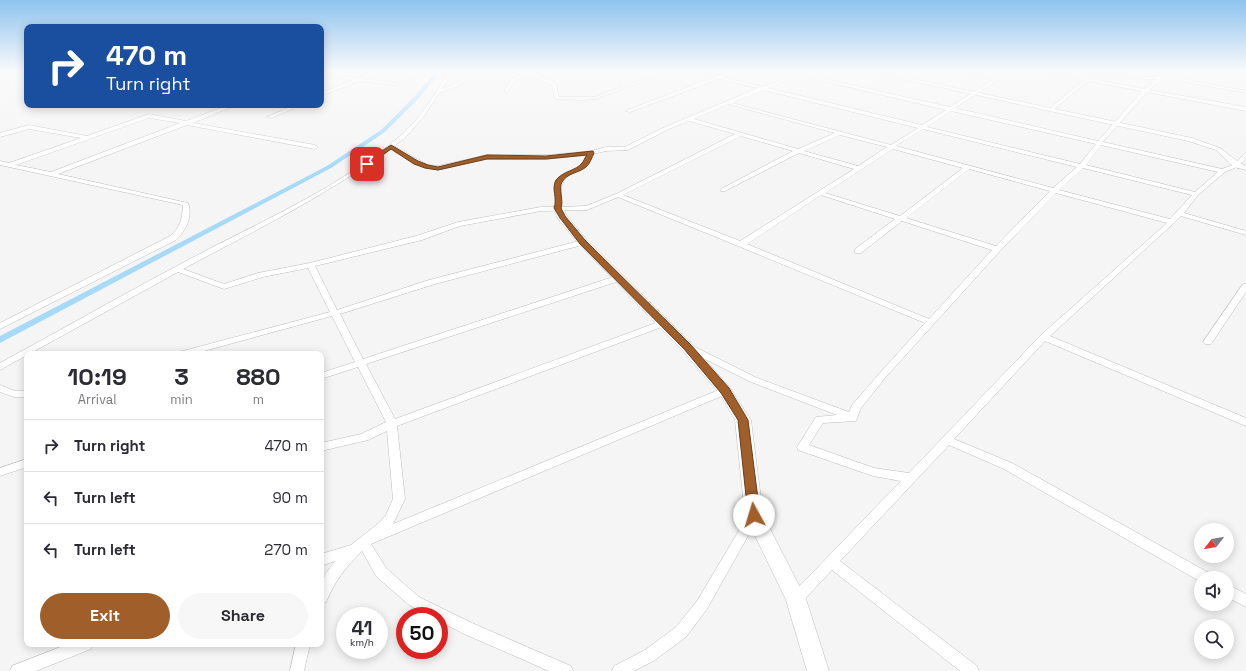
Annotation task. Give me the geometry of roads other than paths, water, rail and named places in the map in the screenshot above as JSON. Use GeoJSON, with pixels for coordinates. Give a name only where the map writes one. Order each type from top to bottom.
{"type":"FeatureCollection","features":[{"type":"Feature","properties":{"kind":"main road"},"geometry":{"type":"LineString","coordinates":[[558,208],[562,217],[583,242],[687,347],[725,391],[743,420],[754,515],[796,599],[818,671]]}},
{"type":"Feature","properties":{"kind":"street"},"geometry":{"type":"LineString","coordinates":[[29,351],[177,269],[300,205],[355,172],[404,137],[423,114],[430,103]]}},
{"type":"Feature","properties":{"kind":"street"},"geometry":{"type":"LineString","coordinates":[[628,111],[648,103]]}},
{"type":"Feature","properties":{"kind":"street"},"geometry":{"type":"LineString","coordinates":[[391,147],[427,167],[438,168],[487,157],[546,157],[591,153],[606,149],[626,149],[689,119],[727,103]]}},
{"type":"Feature","properties":{"kind":"street"},"geometry":{"type":"LineString","coordinates":[[729,103],[1172,222]]}},
{"type":"Feature","properties":{"kind":"street"},"geometry":{"type":"LineString","coordinates":[[825,103],[1196,194]]}},
{"type":"Feature","properties":{"kind":"street"},"geometry":{"type":"LineString","coordinates":[[925,103],[1222,171]]}},
{"type":"Feature","properties":{"kind":"street"},"geometry":{"type":"LineString","coordinates":[[741,244],[959,103]]}},
{"type":"Feature","properties":{"kind":"street"},"geometry":{"type":"LineString","coordinates":[[1025,103],[1190,139],[1218,149],[1237,165],[1246,168]]}},
{"type":"Feature","properties":{"kind":"street"},"geometry":{"type":"LineString","coordinates":[[1052,109],[1059,103]]}},
{"type":"Feature","properties":{"kind":"street"},"geometry":{"type":"LineString","coordinates":[[852,418],[856,407],[997,249],[1054,191],[1082,166],[1099,143],[1135,103]]}},
{"type":"Feature","properties":{"kind":"street"},"geometry":{"type":"LineString","coordinates":[[1216,103],[1246,109]]}},
{"type":"Feature","properties":{"kind":"street"},"geometry":{"type":"LineString","coordinates":[[52,174],[226,108]]}},
{"type":"Feature","properties":{"kind":"street"},"geometry":{"type":"LineString","coordinates":[[270,117],[292,108]]}},
{"type":"Feature","properties":{"kind":"street"},"geometry":{"type":"LineString","coordinates":[[0,168],[149,116],[315,147]]}},
{"type":"Feature","properties":{"kind":"street"},"geometry":{"type":"LineString","coordinates":[[689,119],[858,168]]}},
{"type":"Feature","properties":{"kind":"street"},"geometry":{"type":"LineString","coordinates":[[0,135],[29,127],[88,137]]}},
{"type":"Feature","properties":{"kind":"street"},"geometry":{"type":"LineString","coordinates":[[723,190],[798,151],[840,133]]}},
{"type":"Feature","properties":{"kind":"street"},"geometry":{"type":"LineString","coordinates":[[177,269],[224,287],[261,275],[310,265],[419,238],[458,224],[532,210],[587,208],[618,195],[740,134]]}},
{"type":"Feature","properties":{"kind":"street"},"geometry":{"type":"LineString","coordinates":[[558,208],[560,203],[558,186],[559,181],[566,174],[584,166],[591,153]]}},
{"type":"Feature","properties":{"kind":"street"},"geometry":{"type":"LineString","coordinates":[[796,599],[1044,337],[1181,214],[1196,194],[1222,171],[1237,165],[1246,154]]}},
{"type":"Feature","properties":{"kind":"street"},"geometry":{"type":"LineString","coordinates":[[0,163],[186,204],[186,219],[185,226],[173,238],[0,326]]}},
{"type":"Feature","properties":{"kind":"street"},"geometry":{"type":"LineString","coordinates":[[858,251],[968,167]]}},
{"type":"Feature","properties":{"kind":"street"},"geometry":{"type":"LineString","coordinates":[[820,193],[997,249]]}},
{"type":"Feature","properties":{"kind":"street"},"geometry":{"type":"LineString","coordinates":[[618,195],[741,244],[931,323]]}},
{"type":"Feature","properties":{"kind":"street"},"geometry":{"type":"LineString","coordinates":[[1181,214],[1246,233]]}},
{"type":"Feature","properties":{"kind":"street"},"geometry":{"type":"LineString","coordinates":[[193,351],[335,313],[432,282],[583,242]]}},
{"type":"Feature","properties":{"kind":"street"},"geometry":{"type":"LineString","coordinates":[[310,265],[392,424],[400,499],[391,518],[384,526],[340,564],[329,580],[324,591]]}},
{"type":"Feature","properties":{"kind":"street"},"geometry":{"type":"LineString","coordinates":[[324,375],[619,278]]}},
{"type":"Feature","properties":{"kind":"street"},"geometry":{"type":"LineString","coordinates":[[1208,342],[1246,286]]}},
{"type":"Feature","properties":{"kind":"street"},"geometry":{"type":"LineString","coordinates":[[324,447],[364,437],[392,424],[664,323]]}},
{"type":"Feature","properties":{"kind":"street"},"geometry":{"type":"LineString","coordinates":[[1044,337],[1246,422]]}},
{"type":"Feature","properties":{"kind":"street"},"geometry":{"type":"LineString","coordinates":[[687,347],[754,380],[852,418]]}},
{"type":"Feature","properties":{"kind":"street"},"geometry":{"type":"LineString","coordinates":[[0,367],[24,354]]}},
{"type":"Feature","properties":{"kind":"street"},"geometry":{"type":"LineString","coordinates":[[0,388],[14,394],[24,394]]}},
{"type":"Feature","properties":{"kind":"street"},"geometry":{"type":"LineString","coordinates":[[324,559],[360,546],[725,391]]}},
{"type":"Feature","properties":{"kind":"street"},"geometry":{"type":"LineString","coordinates":[[852,418],[820,420],[802,447],[874,472],[911,478]]}},
{"type":"Feature","properties":{"kind":"street"},"geometry":{"type":"LineString","coordinates":[[947,440],[1008,466],[1194,571]]}},
{"type":"Feature","properties":{"kind":"street"},"geometry":{"type":"LineString","coordinates":[[0,472],[24,464]]}},
{"type":"Feature","properties":{"kind":"street"},"geometry":{"type":"LineString","coordinates":[[618,671],[650,655],[681,632],[702,605],[754,515]]}},
{"type":"Feature","properties":{"kind":"street"},"geometry":{"type":"LineString","coordinates":[[360,546],[381,572],[414,601],[467,628],[566,671]]}},
{"type":"Feature","properties":{"kind":"street"},"geometry":{"type":"LineString","coordinates":[[832,562],[972,671]]}},
{"type":"Feature","properties":{"kind":"street"},"geometry":{"type":"LineString","coordinates":[[1234,594],[1246,601]]}},
{"type":"Feature","properties":{"kind":"street"},"geometry":{"type":"LineString","coordinates":[[17,671],[78,647]]}},
{"type":"Feature","properties":{"kind":"street"},"geometry":{"type":"LineString","coordinates":[[297,671],[302,647]]}},
{"type":"Feature","properties":{"kind":"waterway"},"geometry":{"type":"LineString","coordinates":[[0,340],[329,167],[383,131],[411,103]]}}]}
